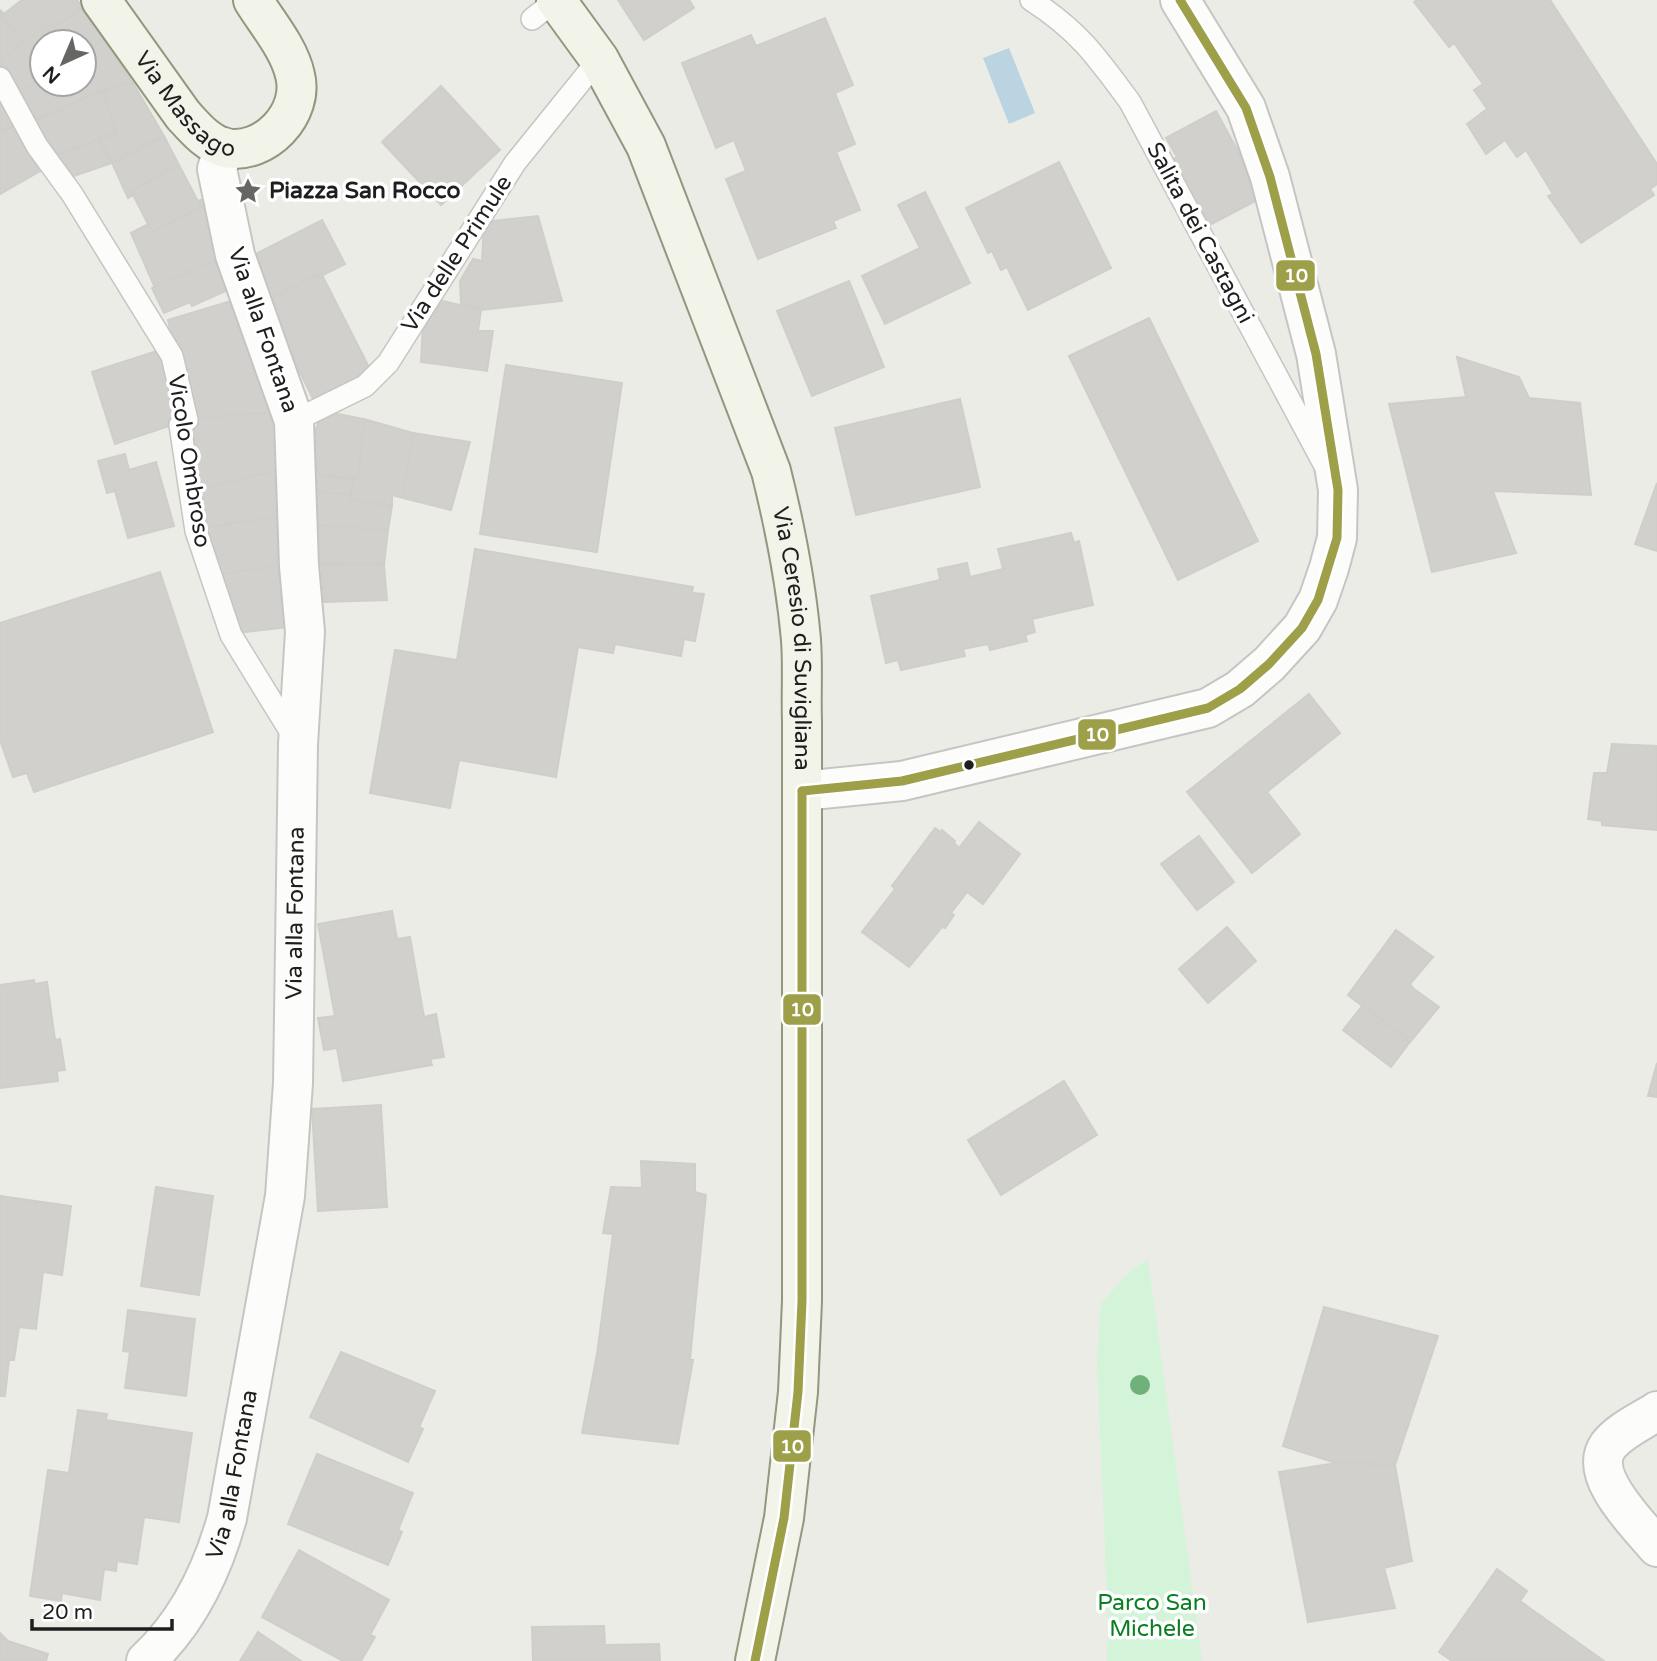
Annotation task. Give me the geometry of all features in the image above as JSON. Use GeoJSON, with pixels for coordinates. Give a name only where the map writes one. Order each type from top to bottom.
{"type":"FeatureCollection","features":[{"type":"Feature","properties":{"kind":"main road","name":"Via Massago"},"geometry":{"type":"LineString","coordinates":[[101,0],[183,115],[206,139],[224,147],[246,148],[269,137],[289,115],[295,102],[296,76],[291,63],[253,0]]}},
{"type":"Feature","properties":{"kind":"main road","name":"Via Ceresio di Suvigliana"},"geometry":{"type":"LineString","coordinates":[[548,6],[599,60],[646,146],[771,471],[788,547],[801,643],[802,1301],[798,1392],[784,1518],[755,1661]]}},
{"type":"Feature","properties":{"kind":"street"},"geometry":{"type":"LineString","coordinates":[[802,791],[902,781],[1208,708],[1240,689],[1269,664],[1302,628],[1318,600],[1337,538],[1338,491],[1316,354],[1270,177],[1246,108],[1180,0]]}},
{"type":"Feature","properties":{"kind":"street","name":"Via alla Fontana"},"geometry":{"type":"LineString","coordinates":[[146,1661],[168,1639],[202,1588],[217,1556],[227,1518],[285,1196],[293,1083],[298,744],[305,632],[299,566],[294,421],[235,255],[218,169],[224,147]]}},
{"type":"Feature","properties":{"kind":"street"},"geometry":{"type":"LineString","coordinates":[[1657,1411],[1608,1445],[1602,1468],[1618,1499],[1657,1547]]}},
{"type":"Feature","properties":{"kind":"lane","name":"Salita dei Castagni"},"geometry":{"type":"LineString","coordinates":[[1031,0],[1073,30],[1130,102],[1338,491]]}},
{"type":"Feature","properties":{"kind":"lane","name":"Via delle Primule"},"geometry":{"type":"LineString","coordinates":[[294,421],[365,386],[388,363],[515,163],[599,60]]}},
{"type":"Feature","properties":{"kind":"lane","name":"Vicolo Ombroso"},"geometry":{"type":"LineString","coordinates":[[0,78],[37,146],[72,194],[172,356],[187,420],[180,425],[196,531],[231,635],[298,744]]}},
{"type":"Feature","properties":{"kind":"green space","name":"Parco San Michele"},"geometry":{"type":"Polygon","coordinates":[[[1148,1259],[1202,1661],[1107,1661],[1108,1621],[1097,1361],[1101,1304],[1125,1276],[1148,1259]]]}},
{"type":"Feature","properties":{"kind":"water"},"geometry":{"type":"Polygon","coordinates":[[[1009,48],[1035,113],[1009,124],[983,58],[1009,48]]]}},
{"type":"Feature","properties":{"kind":"building"},"geometry":{"type":"Polygon","coordinates":[[[22,0],[77,0],[83,7],[53,28],[28,28],[28,40],[24,43],[1,16],[22,0]]]}},
{"type":"Feature","properties":{"kind":"building"},"geometry":{"type":"Polygon","coordinates":[[[618,0],[689,0],[694,8],[644,40],[618,0]]]}},
{"type":"Feature","properties":{"kind":"building"},"geometry":{"type":"Polygon","coordinates":[[[1550,0],[1657,164],[1657,184],[1650,189],[1654,195],[1581,243],[1548,196],[1553,194],[1526,150],[1517,157],[1505,140],[1486,154],[1467,124],[1487,109],[1474,90],[1483,84],[1454,43],[1449,47],[1414,2],[1550,0]]]}},
{"type":"Feature","properties":{"kind":"building"},"geometry":{"type":"Polygon","coordinates":[[[81,9],[95,28],[53,28],[81,9]]]}},
{"type":"Feature","properties":{"kind":"building"},"geometry":{"type":"Polygon","coordinates":[[[0,10],[3,13],[1,16],[24,43],[0,59],[0,10]]]}},
{"type":"Feature","properties":{"kind":"building"},"geometry":{"type":"Polygon","coordinates":[[[825,18],[853,85],[835,93],[855,144],[836,152],[860,210],[833,221],[836,228],[758,259],[726,179],[746,171],[734,140],[716,148],[682,63],[751,35],[756,46],[825,18]]]}},
{"type":"Feature","properties":{"kind":"building"},"geometry":{"type":"Polygon","coordinates":[[[98,32],[104,40],[98,44],[98,32]]]}},
{"type":"Feature","properties":{"kind":"building"},"geometry":{"type":"Polygon","coordinates":[[[28,40],[28,87],[14,96],[0,72],[0,59],[28,40]]]}},
{"type":"Feature","properties":{"kind":"building"},"geometry":{"type":"Polygon","coordinates":[[[104,40],[133,83],[98,92],[98,44],[104,40]]]}},
{"type":"Feature","properties":{"kind":"building"},"geometry":{"type":"Polygon","coordinates":[[[133,83],[164,136],[112,163],[99,139],[116,133],[103,90],[133,83]]]}},
{"type":"Feature","properties":{"kind":"building"},"geometry":{"type":"Polygon","coordinates":[[[0,86],[19,123],[0,132],[0,86]]]}},
{"type":"Feature","properties":{"kind":"building"},"geometry":{"type":"Polygon","coordinates":[[[441,86],[500,150],[441,205],[382,142],[441,86]]]}},
{"type":"Feature","properties":{"kind":"building"},"geometry":{"type":"Polygon","coordinates":[[[28,87],[28,98],[85,98],[30,123],[14,96],[28,87]]]}},
{"type":"Feature","properties":{"kind":"building"},"geometry":{"type":"Polygon","coordinates":[[[103,90],[116,133],[47,159],[30,123],[85,98],[98,98],[98,92],[103,90]]]}},
{"type":"Feature","properties":{"kind":"building"},"geometry":{"type":"Polygon","coordinates":[[[1216,111],[1263,197],[1208,226],[1172,160],[1177,157],[1166,138],[1216,111]]]}},
{"type":"Feature","properties":{"kind":"building"},"geometry":{"type":"Polygon","coordinates":[[[19,123],[49,166],[0,194],[0,132],[19,123]]]}},
{"type":"Feature","properties":{"kind":"building"},"geometry":{"type":"Polygon","coordinates":[[[164,136],[179,165],[131,191],[133,195],[128,198],[112,163],[164,136]]]}},
{"type":"Feature","properties":{"kind":"building"},"geometry":{"type":"Polygon","coordinates":[[[99,139],[112,163],[68,178],[54,156],[99,139]]]}},
{"type":"Feature","properties":{"kind":"building"},"geometry":{"type":"Polygon","coordinates":[[[1059,162],[1111,268],[1028,310],[1007,267],[1001,270],[992,251],[988,253],[966,208],[1059,162]]]}},
{"type":"Feature","properties":{"kind":"building"},"geometry":{"type":"Polygon","coordinates":[[[179,165],[201,207],[152,232],[131,191],[179,165]]]}},
{"type":"Feature","properties":{"kind":"building"},"geometry":{"type":"Polygon","coordinates":[[[925,192],[970,283],[885,324],[862,276],[920,248],[898,205],[925,192]]]}},
{"type":"Feature","properties":{"kind":"building"},"geometry":{"type":"Polygon","coordinates":[[[203,199],[232,252],[155,288],[131,233],[148,224],[152,232],[201,207],[198,201],[203,199]]]}},
{"type":"Feature","properties":{"kind":"building"},"geometry":{"type":"Polygon","coordinates":[[[538,216],[562,301],[481,310],[461,304],[460,281],[473,259],[482,261],[484,222],[538,216]]]}},
{"type":"Feature","properties":{"kind":"building"},"geometry":{"type":"Polygon","coordinates":[[[322,220],[345,264],[265,301],[244,260],[322,220]]]}},
{"type":"Feature","properties":{"kind":"building"},"geometry":{"type":"Polygon","coordinates":[[[225,256],[239,285],[192,306],[190,302],[164,313],[152,288],[225,256]]]}},
{"type":"Feature","properties":{"kind":"building"},"geometry":{"type":"Polygon","coordinates":[[[321,273],[372,373],[314,401],[265,301],[321,273]]]}},
{"type":"Feature","properties":{"kind":"building"},"geometry":{"type":"Polygon","coordinates":[[[849,281],[884,367],[812,396],[777,311],[849,281]]]}},
{"type":"Feature","properties":{"kind":"building"},"geometry":{"type":"Polygon","coordinates":[[[241,298],[272,412],[189,419],[168,320],[241,298]]]}},
{"type":"Feature","properties":{"kind":"building"},"geometry":{"type":"Polygon","coordinates":[[[443,301],[481,310],[478,331],[493,331],[487,371],[421,362],[423,324],[443,301]]]}},
{"type":"Feature","properties":{"kind":"building"},"geometry":{"type":"Polygon","coordinates":[[[1149,318],[1258,541],[1178,580],[1069,356],[1149,318]]]}},
{"type":"Feature","properties":{"kind":"building"},"geometry":{"type":"Polygon","coordinates":[[[163,349],[184,421],[115,444],[92,372],[163,349]]]}},
{"type":"Feature","properties":{"kind":"building"},"geometry":{"type":"Polygon","coordinates":[[[1457,357],[1519,377],[1529,398],[1580,403],[1591,495],[1493,491],[1516,553],[1432,572],[1389,404],[1466,397],[1457,357]]]}},
{"type":"Feature","properties":{"kind":"building"},"geometry":{"type":"Polygon","coordinates":[[[506,365],[622,383],[597,552],[480,534],[506,365]]]}},
{"type":"Feature","properties":{"kind":"building"},"geometry":{"type":"Polygon","coordinates":[[[960,399],[980,487],[856,515],[835,428],[960,399]]]}},
{"type":"Feature","properties":{"kind":"building"},"geometry":{"type":"Polygon","coordinates":[[[322,411],[364,419],[358,479],[304,474],[306,435],[314,436],[322,411]]]}},
{"type":"Feature","properties":{"kind":"building"},"geometry":{"type":"Polygon","coordinates":[[[276,412],[284,469],[196,490],[189,419],[276,412]]]}},
{"type":"Feature","properties":{"kind":"building"},"geometry":{"type":"Polygon","coordinates":[[[364,419],[413,433],[403,498],[392,495],[392,506],[351,500],[353,479],[358,479],[364,419]]]}},
{"type":"Feature","properties":{"kind":"building"},"geometry":{"type":"Polygon","coordinates":[[[413,433],[470,442],[451,510],[403,498],[413,433]]]}},
{"type":"Feature","properties":{"kind":"building"},"geometry":{"type":"Polygon","coordinates":[[[125,454],[129,470],[156,462],[174,526],[128,538],[115,491],[107,493],[98,461],[125,454]]]}},
{"type":"Feature","properties":{"kind":"building"},"geometry":{"type":"Polygon","coordinates":[[[284,469],[286,515],[204,528],[196,490],[284,469]]]}},
{"type":"Feature","properties":{"kind":"building"},"geometry":{"type":"Polygon","coordinates":[[[304,474],[353,479],[351,494],[305,492],[304,474]]]}},
{"type":"Feature","properties":{"kind":"building"},"geometry":{"type":"Polygon","coordinates":[[[1657,483],[1657,551],[1635,544],[1657,483]]]}},
{"type":"Feature","properties":{"kind":"building"},"geometry":{"type":"Polygon","coordinates":[[[305,492],[351,494],[351,500],[392,506],[388,530],[301,524],[305,492]]]}},
{"type":"Feature","properties":{"kind":"building"},"geometry":{"type":"Polygon","coordinates":[[[286,515],[293,563],[217,575],[204,528],[286,515]]]}},
{"type":"Feature","properties":{"kind":"building"},"geometry":{"type":"Polygon","coordinates":[[[301,524],[388,530],[384,565],[302,563],[301,524]]]}},
{"type":"Feature","properties":{"kind":"building"},"geometry":{"type":"Polygon","coordinates":[[[1071,533],[1074,543],[1079,541],[1093,605],[1032,619],[1035,632],[1025,635],[1027,641],[990,650],[988,644],[963,649],[965,656],[901,670],[898,660],[886,663],[871,596],[940,580],[938,569],[967,563],[970,577],[1003,569],[998,549],[1071,533]]]}},
{"type":"Feature","properties":{"kind":"building"},"geometry":{"type":"Polygon","coordinates":[[[475,549],[693,587],[692,593],[704,594],[695,641],[684,639],[681,656],[615,644],[613,653],[578,647],[556,777],[459,760],[450,808],[370,793],[395,650],[457,660],[475,549]]]}},
{"type":"Feature","properties":{"kind":"building"},"geometry":{"type":"Polygon","coordinates":[[[293,563],[297,626],[238,633],[226,585],[219,588],[217,575],[293,563]]]}},
{"type":"Feature","properties":{"kind":"building"},"geometry":{"type":"Polygon","coordinates":[[[321,564],[384,565],[387,600],[324,602],[321,564]]]}},
{"type":"Feature","properties":{"kind":"building"},"geometry":{"type":"Polygon","coordinates":[[[160,572],[213,732],[34,792],[27,773],[13,777],[0,740],[0,623],[160,572]]]}},
{"type":"Feature","properties":{"kind":"building"},"geometry":{"type":"Polygon","coordinates":[[[1309,694],[1340,733],[1267,792],[1300,834],[1252,873],[1187,792],[1309,694]]]}},
{"type":"Feature","properties":{"kind":"building"},"geometry":{"type":"Polygon","coordinates":[[[1612,744],[1657,746],[1657,830],[1602,825],[1602,821],[1588,819],[1594,773],[1607,773],[1612,744]]]}},
{"type":"Feature","properties":{"kind":"building"},"geometry":{"type":"Polygon","coordinates":[[[979,822],[1020,854],[983,904],[967,892],[951,913],[954,915],[945,928],[942,927],[909,967],[862,932],[895,889],[892,886],[935,828],[941,832],[942,830],[959,848],[979,822]]]}},
{"type":"Feature","properties":{"kind":"building"},"geometry":{"type":"Polygon","coordinates":[[[1199,836],[1234,882],[1197,910],[1161,864],[1199,836]]]}},
{"type":"Feature","properties":{"kind":"building"},"geometry":{"type":"Polygon","coordinates":[[[392,911],[397,939],[410,937],[424,1017],[436,1014],[444,1057],[430,1059],[432,1065],[343,1081],[337,1048],[324,1050],[318,1018],[335,1016],[318,924],[392,911]]]}},
{"type":"Feature","properties":{"kind":"building"},"geometry":{"type":"Polygon","coordinates":[[[1227,927],[1256,961],[1208,1003],[1179,969],[1227,927]]]}},
{"type":"Feature","properties":{"kind":"building"},"geometry":{"type":"Polygon","coordinates":[[[1396,930],[1433,957],[1410,984],[1439,1007],[1410,1042],[1348,995],[1396,930]]]}},
{"type":"Feature","properties":{"kind":"building"},"geometry":{"type":"Polygon","coordinates":[[[34,980],[35,984],[47,982],[55,1040],[60,1039],[65,1070],[57,1071],[58,1081],[0,1088],[0,985],[34,980]]]}},
{"type":"Feature","properties":{"kind":"building"},"geometry":{"type":"Polygon","coordinates":[[[1363,1005],[1410,1042],[1391,1067],[1343,1030],[1363,1005]]]}},
{"type":"Feature","properties":{"kind":"building"},"geometry":{"type":"Polygon","coordinates":[[[1657,1063],[1657,1097],[1648,1096],[1657,1063]]]}},
{"type":"Feature","properties":{"kind":"building"},"geometry":{"type":"Polygon","coordinates":[[[1064,1081],[1097,1135],[1001,1195],[968,1140],[1064,1081]]]}},
{"type":"Feature","properties":{"kind":"building"},"geometry":{"type":"Polygon","coordinates":[[[381,1105],[387,1207],[318,1211],[312,1109],[381,1105]]]}},
{"type":"Feature","properties":{"kind":"building"},"geometry":{"type":"Polygon","coordinates":[[[641,1161],[695,1164],[695,1192],[706,1195],[690,1360],[693,1360],[678,1444],[582,1433],[597,1354],[613,1234],[603,1233],[611,1187],[642,1188],[641,1161]]]}},
{"type":"Feature","properties":{"kind":"building"},"geometry":{"type":"Polygon","coordinates":[[[156,1187],[213,1196],[199,1295],[141,1286],[156,1187]]]}},
{"type":"Feature","properties":{"kind":"building"},"geometry":{"type":"Polygon","coordinates":[[[0,1196],[71,1206],[62,1275],[43,1272],[36,1329],[19,1327],[14,1360],[9,1360],[5,1396],[0,1396],[0,1196]]]}},
{"type":"Feature","properties":{"kind":"building"},"geometry":{"type":"Polygon","coordinates":[[[1324,1307],[1438,1336],[1395,1465],[1336,1463],[1283,1446],[1324,1307]]]}},
{"type":"Feature","properties":{"kind":"building"},"geometry":{"type":"Polygon","coordinates":[[[128,1310],[195,1319],[186,1396],[125,1388],[130,1352],[123,1351],[128,1310]]]}},
{"type":"Feature","properties":{"kind":"building"},"geometry":{"type":"Polygon","coordinates":[[[341,1352],[435,1391],[419,1427],[423,1429],[408,1462],[310,1417],[341,1352]]]}},
{"type":"Feature","properties":{"kind":"building"},"geometry":{"type":"Polygon","coordinates":[[[78,1410],[107,1414],[106,1420],[192,1433],[179,1522],[144,1517],[137,1564],[117,1561],[116,1571],[104,1569],[100,1600],[62,1593],[61,1601],[30,1596],[48,1470],[69,1473],[78,1410]]]}},
{"type":"Feature","properties":{"kind":"building"},"geometry":{"type":"Polygon","coordinates":[[[317,1454],[413,1493],[398,1530],[402,1532],[388,1565],[288,1524],[317,1454]]]}},
{"type":"Feature","properties":{"kind":"building"},"geometry":{"type":"Polygon","coordinates":[[[1336,1463],[1395,1465],[1412,1561],[1384,1568],[1395,1608],[1308,1622],[1279,1472],[1336,1463]]]}},
{"type":"Feature","properties":{"kind":"building"},"geometry":{"type":"Polygon","coordinates":[[[299,1550],[389,1600],[370,1635],[375,1637],[361,1661],[343,1661],[262,1617],[299,1550]]]}},
{"type":"Feature","properties":{"kind":"building"},"geometry":{"type":"Polygon","coordinates":[[[1497,1569],[1527,1591],[1520,1601],[1604,1661],[1452,1661],[1439,1652],[1497,1569]]]}},
{"type":"Feature","properties":{"kind":"building"},"geometry":{"type":"Polygon","coordinates":[[[604,1626],[605,1645],[659,1644],[660,1661],[533,1661],[532,1627],[604,1626]]]}},
{"type":"Feature","properties":{"kind":"building"},"geometry":{"type":"Polygon","coordinates":[[[258,1632],[301,1661],[240,1661],[258,1632]]]}},
{"type":"Feature","properties":{"kind":"building"},"geometry":{"type":"Polygon","coordinates":[[[0,1633],[8,1641],[48,1654],[46,1661],[0,1661],[0,1633]]]}},
{"type":"Feature","properties":{"kind":"transit line","name":"10"},"geometry":{"type":"LineString","coordinates":[[802,791],[902,781],[1208,708],[1240,689],[1269,664],[1302,628],[1318,600],[1337,538],[1338,490],[1316,354],[1270,177],[1246,108],[1180,0]]}},
{"type":"Feature","properties":{"kind":"transit line","name":"10"},"geometry":{"type":"LineString","coordinates":[[755,1661],[784,1518],[798,1392],[802,1301],[802,791]]}},
{"type":"Feature","properties":{"kind":"place","name":"Piazza San Rocco"},"geometry":{"type":"Point","coordinates":[248,191]}}]}
